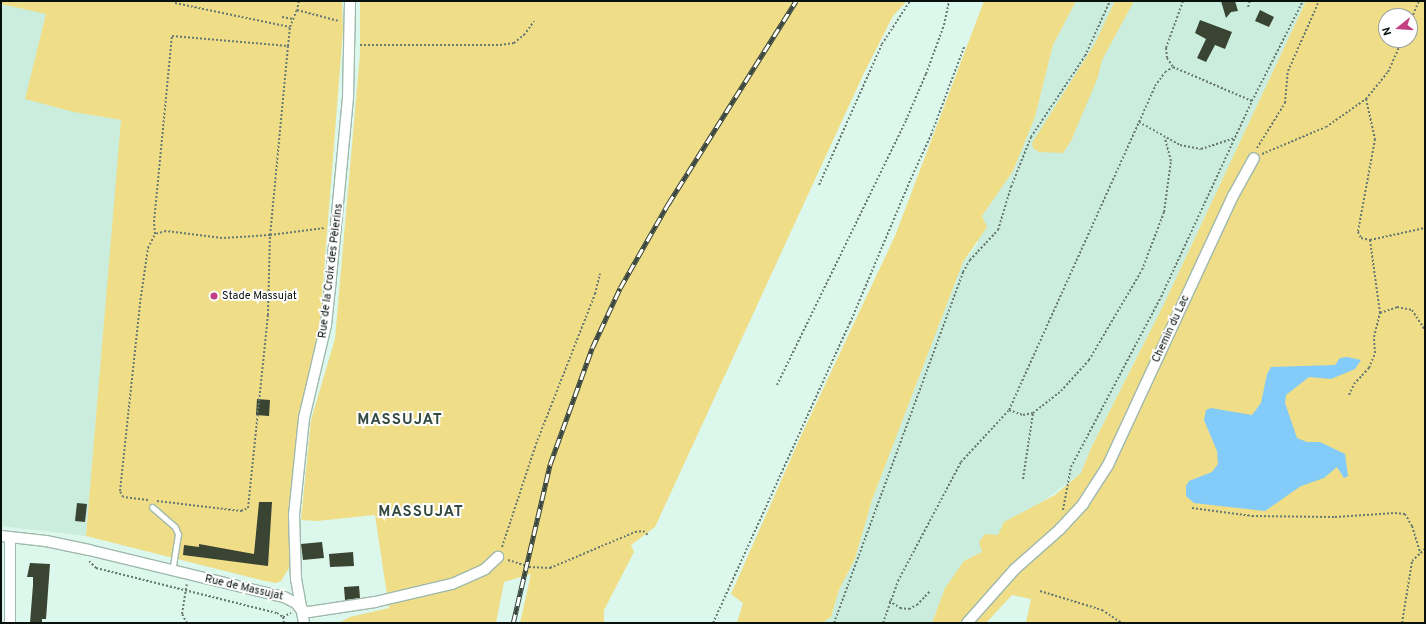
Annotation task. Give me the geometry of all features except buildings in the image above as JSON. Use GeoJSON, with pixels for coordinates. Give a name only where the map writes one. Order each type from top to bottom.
{"type":"FeatureCollection","features":[{"type":"Feature","properties":{"kind":"street","name":"Rue de la Croix des Pèlerins"},"geometry":{"type":"LineString","coordinates":[[304,623],[296,579],[294,528],[299,456],[304,418],[326,325],[348,98],[350,1]]}},
{"type":"Feature","properties":{"kind":"street","name":"Chemin du Lac"},"geometry":{"type":"LineString","coordinates":[[967,623],[1009,575],[1060,529],[1078,509],[1108,465],[1233,196],[1254,158]]}},
{"type":"Feature","properties":{"kind":"street"},"geometry":{"type":"LineString","coordinates":[[6,537],[10,623]]}},
{"type":"Feature","properties":{"kind":"street","name":"Rue de Massujat"},"geometry":{"type":"LineString","coordinates":[[6,537],[89,550],[290,599],[302,611]]}},
{"type":"Feature","properties":{"kind":"street"},"geometry":{"type":"LineString","coordinates":[[302,611],[348,607],[452,584],[485,569],[498,557]]}},
{"type":"Feature","properties":{"kind":"lane"},"geometry":{"type":"LineString","coordinates":[[152,507],[174,527],[178,534],[172,571]]}},
{"type":"Feature","properties":{"kind":"path"},"geometry":{"type":"LineString","coordinates":[[288,46],[172,36],[154,222],[155,234],[148,248],[141,296],[121,494],[123,497],[241,511],[248,508],[251,494],[268,315],[270,235],[288,46],[290,27],[299,1]]}},
{"type":"Feature","properties":{"kind":"path"},"geometry":{"type":"LineString","coordinates":[[819,186],[882,44],[910,1]]}},
{"type":"Feature","properties":{"kind":"path"},"geometry":{"type":"LineString","coordinates":[[777,385],[906,120],[926,74],[944,25],[949,1]]}},
{"type":"Feature","properties":{"kind":"path"},"geometry":{"type":"LineString","coordinates":[[834,623],[963,272],[970,260],[998,230],[1011,187],[1031,137],[1085,56],[1110,1]]}},
{"type":"Feature","properties":{"kind":"path"},"geometry":{"type":"LineString","coordinates":[[1183,1],[1166,48],[1167,58],[1173,67],[1252,101]]}},
{"type":"Feature","properties":{"kind":"path"},"geometry":{"type":"LineString","coordinates":[[1248,7],[1250,1]]}},
{"type":"Feature","properties":{"kind":"path"},"geometry":{"type":"LineString","coordinates":[[1063,511],[1071,467],[1161,296],[1252,101],[1303,1]]}},
{"type":"Feature","properties":{"kind":"path"},"geometry":{"type":"LineString","coordinates":[[1254,158],[1262,136],[1288,97],[1288,71],[1319,1]]}},
{"type":"Feature","properties":{"kind":"path"},"geometry":{"type":"LineString","coordinates":[[175,3],[290,27]]}},
{"type":"Feature","properties":{"kind":"path"},"geometry":{"type":"LineString","coordinates":[[297,10],[350,24]]}},
{"type":"Feature","properties":{"kind":"path"},"geometry":{"type":"LineString","coordinates":[[282,17],[293,19]]}},
{"type":"Feature","properties":{"kind":"path"},"geometry":{"type":"LineString","coordinates":[[349,45],[500,45],[514,43],[524,35],[534,21]]}},
{"type":"Feature","properties":{"kind":"path"},"geometry":{"type":"LineString","coordinates":[[713,623],[850,323],[909,183],[931,135],[964,47]]}},
{"type":"Feature","properties":{"kind":"path"},"geometry":{"type":"LineString","coordinates":[[1254,158],[1278,145],[1326,127],[1366,99],[1388,72],[1398,48]]}},
{"type":"Feature","properties":{"kind":"path"},"geometry":{"type":"LineString","coordinates":[[883,623],[889,601],[961,462],[1009,410],[1156,86],[1166,72],[1173,67]]}},
{"type":"Feature","properties":{"kind":"path"},"geometry":{"type":"LineString","coordinates":[[1366,99],[1375,139],[1357,226],[1361,238],[1370,240],[1425,228]]}},
{"type":"Feature","properties":{"kind":"path"},"geometry":{"type":"LineString","coordinates":[[1139,122],[1165,138],[1180,145],[1201,149],[1235,137]]}},
{"type":"Feature","properties":{"kind":"path"},"geometry":{"type":"LineString","coordinates":[[1009,410],[1022,415],[1033,413],[1061,391],[1089,360],[1142,270],[1164,212],[1171,161],[1165,138]]}},
{"type":"Feature","properties":{"kind":"path"},"geometry":{"type":"LineString","coordinates":[[155,234],[166,231],[222,238],[270,235],[319,229],[336,229]]}},
{"type":"Feature","properties":{"kind":"path"},"geometry":{"type":"LineString","coordinates":[[1349,395],[1354,384],[1369,368],[1375,353],[1374,337],[1380,313],[1370,240]]}},
{"type":"Feature","properties":{"kind":"path"},"geometry":{"type":"LineString","coordinates":[[600,274],[595,294],[536,444],[498,557],[530,567],[550,568],[635,532],[643,531],[648,535]]}},
{"type":"Feature","properties":{"kind":"path"},"geometry":{"type":"LineString","coordinates":[[1380,313],[1396,307],[1412,310],[1425,330]]}},
{"type":"Feature","properties":{"kind":"path"},"geometry":{"type":"LineString","coordinates":[[1023,479],[1033,413]]}},
{"type":"Feature","properties":{"kind":"path"},"geometry":{"type":"LineString","coordinates":[[1192,508],[1252,516],[1335,517],[1395,513],[1405,514],[1412,526],[1420,552]]}},
{"type":"Feature","properties":{"kind":"path"},"geometry":{"type":"LineString","coordinates":[[1402,623],[1412,561],[1425,549]]}},
{"type":"Feature","properties":{"kind":"path"},"geometry":{"type":"LineString","coordinates":[[88,558],[91,566],[96,568],[277,612],[283,617],[284,623]]}},
{"type":"Feature","properties":{"kind":"path"},"geometry":{"type":"LineString","coordinates":[[187,623],[182,614],[189,575]]}},
{"type":"Feature","properties":{"kind":"path"},"geometry":{"type":"LineString","coordinates":[[889,601],[900,608],[908,609],[917,605],[930,591]]}},
{"type":"Feature","properties":{"kind":"path"},"geometry":{"type":"LineString","coordinates":[[1040,591],[1102,610],[1122,623]]}},
{"type":"Feature","properties":{"kind":"path"},"geometry":{"type":"LineString","coordinates":[[283,617],[302,611]]}},
{"type":"Feature","properties":{"kind":"shaded area"},"geometry":{"type":"Polygon","coordinates":[[[1,1],[132,1],[86,536],[1,526],[1,1]]]}},
{"type":"Feature","properties":{"kind":"shaded area","name":"Stade Massujat"},"geometry":{"type":"Polygon","coordinates":[[[1,1],[342,1],[343,30],[320,322],[298,425],[290,500],[289,568],[281,581],[276,583],[265,581],[86,536],[121,120],[74,112],[25,99],[46,14],[1,4],[1,1]]]}},
{"type":"Feature","properties":{"kind":"shaded area"},"geometry":{"type":"Polygon","coordinates":[[[360,1],[907,1],[893,16],[864,73],[655,527],[631,545],[634,552],[604,610],[604,623],[520,623],[531,574],[504,582],[496,623],[339,623],[350,617],[389,608],[375,515],[317,521],[301,520],[311,420],[335,339],[360,54],[360,1]]]}},
{"type":"Feature","properties":{"kind":"shaded area"},"geometry":{"type":"Polygon","coordinates":[[[984,1],[1076,1],[1053,45],[1035,117],[1013,171],[982,216],[987,227],[963,262],[872,500],[855,559],[839,590],[831,617],[822,623],[737,623],[743,603],[731,594],[800,438],[895,236],[984,1]]]}},
{"type":"Feature","properties":{"kind":"shaded area"},"geometry":{"type":"Polygon","coordinates":[[[1076,1],[1306,1],[1164,304],[1091,448],[1081,473],[998,535],[982,552],[964,561],[945,588],[932,623],[822,623],[831,617],[839,590],[855,559],[872,500],[963,262],[978,244],[982,216],[1013,171],[1035,117],[1053,45],[1076,1]]]}},
{"type":"Feature","properties":{"kind":"shaded area"},"geometry":{"type":"Polygon","coordinates":[[[1115,1],[1134,1],[1102,60],[1098,77],[1071,141],[1063,153],[1039,152],[1033,148],[1032,143],[1094,45],[1115,1]]]}},
{"type":"Feature","properties":{"kind":"shaded area"},"geometry":{"type":"Polygon","coordinates":[[[1306,1],[1425,1],[1425,623],[1026,623],[1031,599],[1012,595],[986,623],[932,623],[945,588],[964,561],[982,552],[979,542],[985,534],[998,535],[1004,522],[1055,495],[1081,473],[1091,448],[1164,304],[1306,1]]]}},
{"type":"Feature","properties":{"kind":"water"},"geometry":{"type":"Polygon","coordinates":[[[1347,357],[1361,360],[1355,369],[1331,379],[1309,377],[1286,395],[1285,403],[1297,438],[1307,442],[1320,442],[1345,454],[1348,476],[1344,478],[1337,467],[1324,478],[1301,486],[1265,511],[1194,503],[1186,496],[1186,486],[1189,481],[1212,472],[1218,464],[1217,451],[1204,420],[1206,410],[1211,408],[1252,415],[1261,403],[1267,374],[1271,367],[1335,365],[1340,358],[1347,357]]]}},
{"type":"Feature","properties":{"kind":"railway"},"geometry":{"type":"LineString","coordinates":[[513,623],[550,464],[592,348],[620,288],[668,204],[796,1]]}},
{"type":"Feature","properties":{"kind":"place","name":"Stade Massujat"},"geometry":{"type":"Point","coordinates":[214,296]}},
{"type":"Feature","properties":{"kind":"district","name":"MASSUJAT"},"geometry":{"type":"Point","coordinates":[400,421]}},
{"type":"Feature","properties":{"kind":"district","name":"MASSUJAT"},"geometry":{"type":"Point","coordinates":[421,513]}}]}
